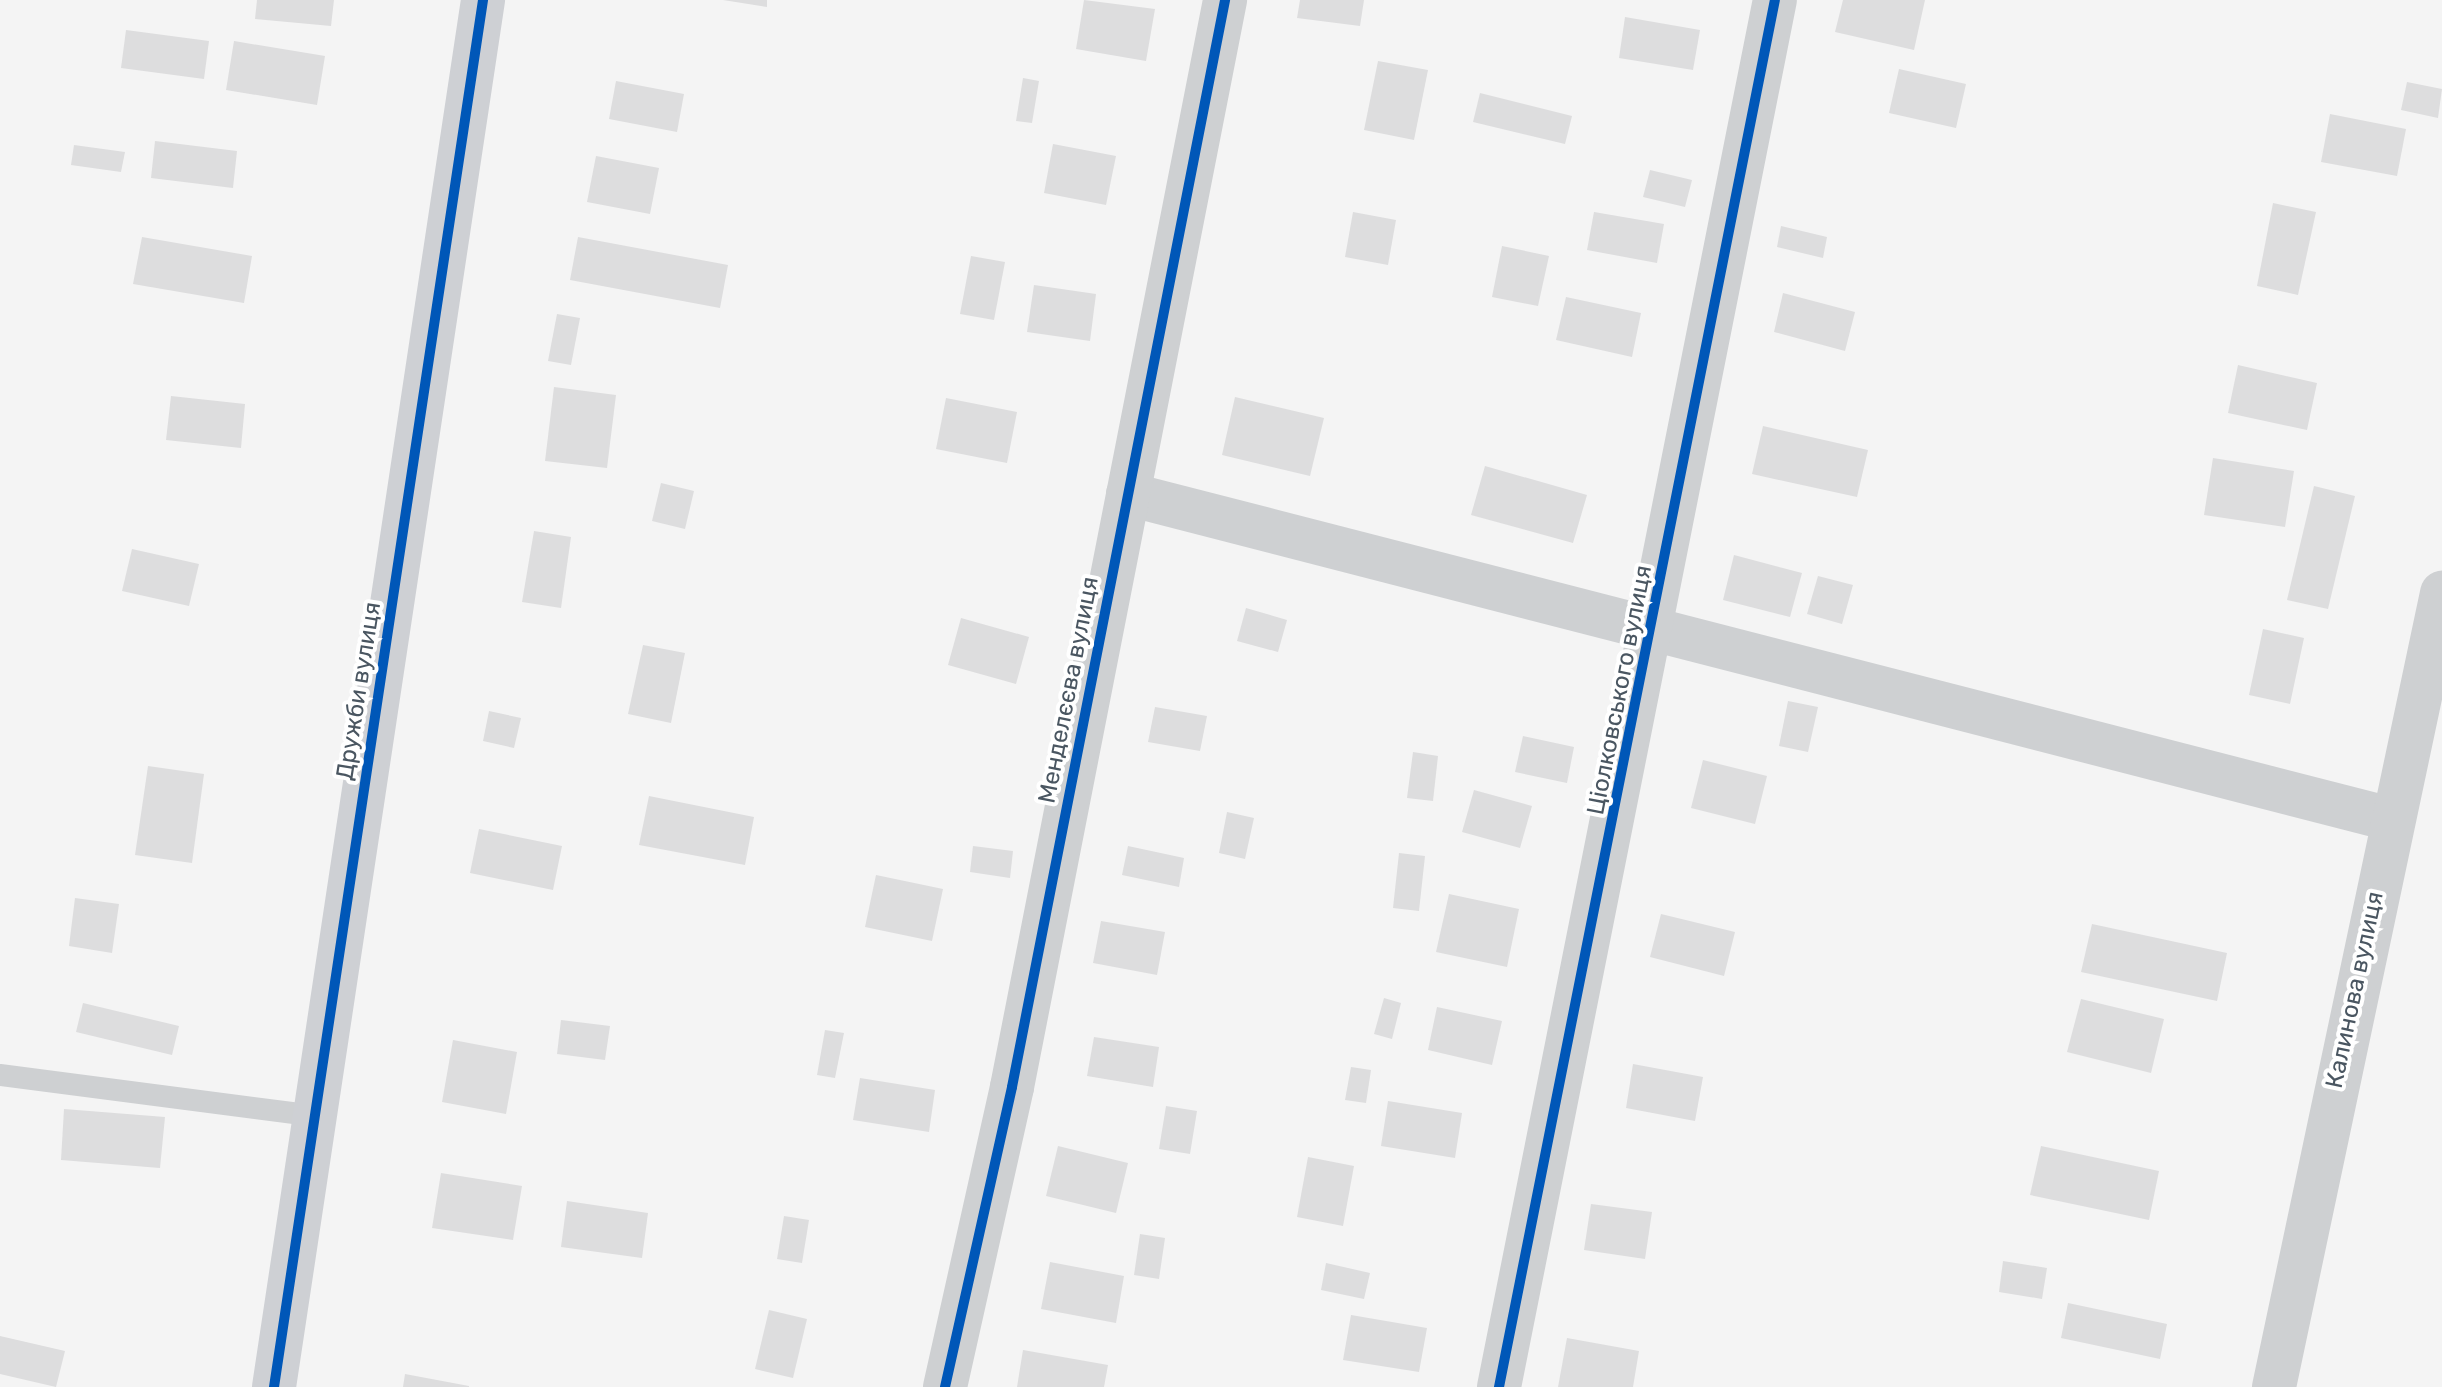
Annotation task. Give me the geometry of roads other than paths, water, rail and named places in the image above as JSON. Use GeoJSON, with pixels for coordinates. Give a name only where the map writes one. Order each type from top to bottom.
{"type":"FeatureCollection","features":[{"type":"Feature","properties":{"kind":"street","name":"Дружби вулиця"},"geometry":{"type":"LineString","coordinates":[[274,1387],[483,0]]}},
{"type":"Feature","properties":{"kind":"street","name":"Менделєєва вулиця"},"geometry":{"type":"LineString","coordinates":[[945,1387],[1128,494],[1225,0]]}},
{"type":"Feature","properties":{"kind":"street","name":"Ціолковського вулиця"},"geometry":{"type":"LineString","coordinates":[[1499,1387],[1652,633],[1775,0]]}},
{"type":"Feature","properties":{"kind":"street"},"geometry":{"type":"LineString","coordinates":[[1128,494],[1652,633],[2390,819]]}},
{"type":"Feature","properties":{"kind":"street","name":"Калинова вулиця"},"geometry":{"type":"LineString","coordinates":[[2274,1387],[2390,819],[2442,593]]}},
{"type":"Feature","properties":{"kind":"lane"},"geometry":{"type":"LineString","coordinates":[[0,1075],[315,1116]]}}]}
